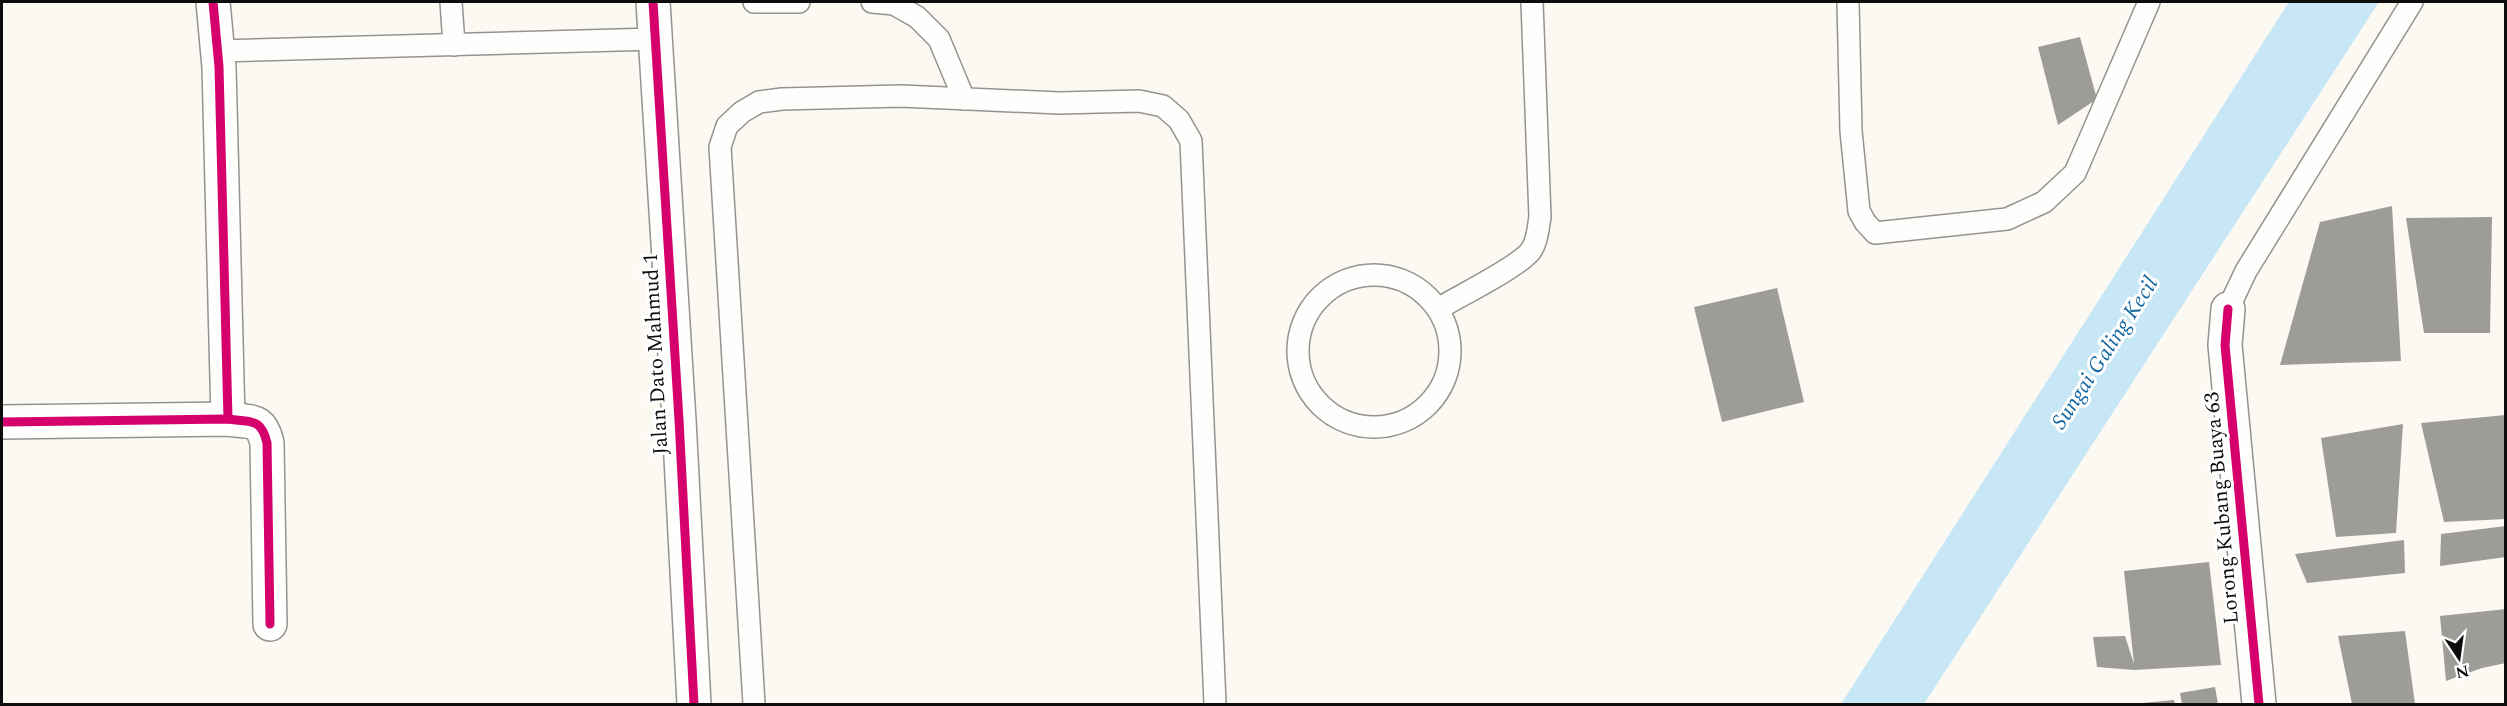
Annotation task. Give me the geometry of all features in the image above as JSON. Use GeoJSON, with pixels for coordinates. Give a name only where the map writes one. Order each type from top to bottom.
{"type":"FeatureCollection","features":[{"type":"Feature","properties":{"kind":"street"},"geometry":{"type":"LineString","coordinates":[[213,2],[218,51],[228,419]]}},
{"type":"Feature","properties":{"kind":"street","name":"Jalan Dato Mahmud 1"},"geometry":{"type":"LineString","coordinates":[[653,2],[694,705]]}},
{"type":"Feature","properties":{"kind":"street","name":"Lorong Kubang Buaya 63"},"geometry":{"type":"LineString","coordinates":[[2228,309],[2225,345],[2259,705]]}},
{"type":"Feature","properties":{"kind":"street"},"geometry":{"type":"LineString","coordinates":[[2,422],[228,419],[258,424],[264,429],[267,443],[270,624]]}},
{"type":"Feature","properties":{"kind":"lane"},"geometry":{"type":"LineString","coordinates":[[451,2],[454,45]]}},
{"type":"Feature","properties":{"kind":"lane"},"geometry":{"type":"LineString","coordinates":[[754,2],[799,2]]}},
{"type":"Feature","properties":{"kind":"lane"},"geometry":{"type":"LineString","coordinates":[[872,2],[894,4],[917,17],[939,39],[964,99]]}},
{"type":"Feature","properties":{"kind":"lane"},"geometry":{"type":"LineString","coordinates":[[1438,309],[1516,264],[1531,251],[1536,240],[1540,217],[1532,2]]}},
{"type":"Feature","properties":{"kind":"lane"},"geometry":{"type":"LineString","coordinates":[[1848,2],[1851,131],[1859,211],[1875,233],[2007,219],[2044,202],[2075,173],[2149,2]]}},
{"type":"Feature","properties":{"kind":"lane"},"geometry":{"type":"LineString","coordinates":[[2228,309],[2246,271],[2412,2]]}},
{"type":"Feature","properties":{"kind":"lane"},"geometry":{"type":"LineString","coordinates":[[218,51],[655,39]]}},
{"type":"Feature","properties":{"kind":"lane"},"geometry":{"type":"LineString","coordinates":[[754,705],[720,147],[727,126],[742,112],[759,102],[782,99],[901,96],[1059,103],[1139,101],[1163,106],[1179,120],[1191,141],[1215,705]]}},
{"type":"Feature","properties":{"kind":"lane"},"geometry":{"type":"LineString","coordinates":[[1362,276],[1384,276],[1404,281],[1424,292],[1438,309],[1447,329],[1451,350],[1448,372],[1439,392],[1425,408],[1407,420],[1386,427],[1364,427],[1343,421],[1324,410],[1310,394],[1300,374],[1297,353],[1300,331],[1308,311],[1322,294],[1341,283],[1362,276]]}},
{"type":"Feature","properties":{"kind":"water","name":"Sungai Galing Kecil"},"geometry":{"type":"Polygon","coordinates":[[[2289,2],[2379,2],[1924,704],[1841,704],[2289,2]]]}},
{"type":"Feature","properties":{"kind":"building"},"geometry":{"type":"Polygon","coordinates":[[[2080,37],[2097,99],[2058,125],[2038,47],[2080,37]]]}},
{"type":"Feature","properties":{"kind":"building"},"geometry":{"type":"Polygon","coordinates":[[[2392,206],[2401,361],[2280,365],[2320,222],[2392,206]]]}},
{"type":"Feature","properties":{"kind":"building"},"geometry":{"type":"Polygon","coordinates":[[[2492,217],[2490,333],[2424,333],[2406,218],[2492,217]]]}},
{"type":"Feature","properties":{"kind":"building"},"geometry":{"type":"Polygon","coordinates":[[[1777,288],[1804,402],[1722,422],[1694,307],[1777,288]]]}},
{"type":"Feature","properties":{"kind":"building"},"geometry":{"type":"Polygon","coordinates":[[[2506,415],[2506,519],[2444,522],[2421,423],[2506,415]]]}},
{"type":"Feature","properties":{"kind":"building"},"geometry":{"type":"Polygon","coordinates":[[[2403,424],[2396,533],[2336,537],[2321,438],[2403,424]]]}},
{"type":"Feature","properties":{"kind":"building"},"geometry":{"type":"Polygon","coordinates":[[[2506,526],[2506,557],[2440,566],[2441,534],[2506,526]]]}},
{"type":"Feature","properties":{"kind":"building"},"geometry":{"type":"Polygon","coordinates":[[[2404,540],[2405,573],[2307,583],[2295,554],[2404,540]]]}},
{"type":"Feature","properties":{"kind":"building"},"geometry":{"type":"Polygon","coordinates":[[[2209,562],[2221,665],[2134,670],[2097,667],[2093,637],[2125,636],[2134,664],[2124,571],[2209,562]]]}},
{"type":"Feature","properties":{"kind":"building"},"geometry":{"type":"Polygon","coordinates":[[[2506,609],[2506,663],[2482,668],[2446,681],[2440,616],[2506,609]]]}},
{"type":"Feature","properties":{"kind":"building"},"geometry":{"type":"Polygon","coordinates":[[[2405,631],[2415,704],[2352,704],[2338,636],[2405,631]]]}},
{"type":"Feature","properties":{"kind":"building"},"geometry":{"type":"Polygon","coordinates":[[[2215,687],[2218,704],[2182,704],[2180,693],[2215,687]]]}},
{"type":"Feature","properties":{"kind":"building"},"geometry":{"type":"Polygon","coordinates":[[[2174,700],[2175,704],[2142,704],[2142,703],[2174,700]]]}},
{"type":"Feature","properties":{"kind":"cycle path"},"geometry":{"type":"LineString","coordinates":[[213,2],[219,67],[228,419]]}},
{"type":"Feature","properties":{"kind":"cycle path"},"geometry":{"type":"LineString","coordinates":[[653,2],[694,704]]}},
{"type":"Feature","properties":{"kind":"cycle path"},"geometry":{"type":"LineString","coordinates":[[2228,309],[2225,345],[2259,704]]}},
{"type":"Feature","properties":{"kind":"cycle path"},"geometry":{"type":"LineString","coordinates":[[2,422],[228,419],[249,421],[258,425],[267,443],[270,624]]}}]}
